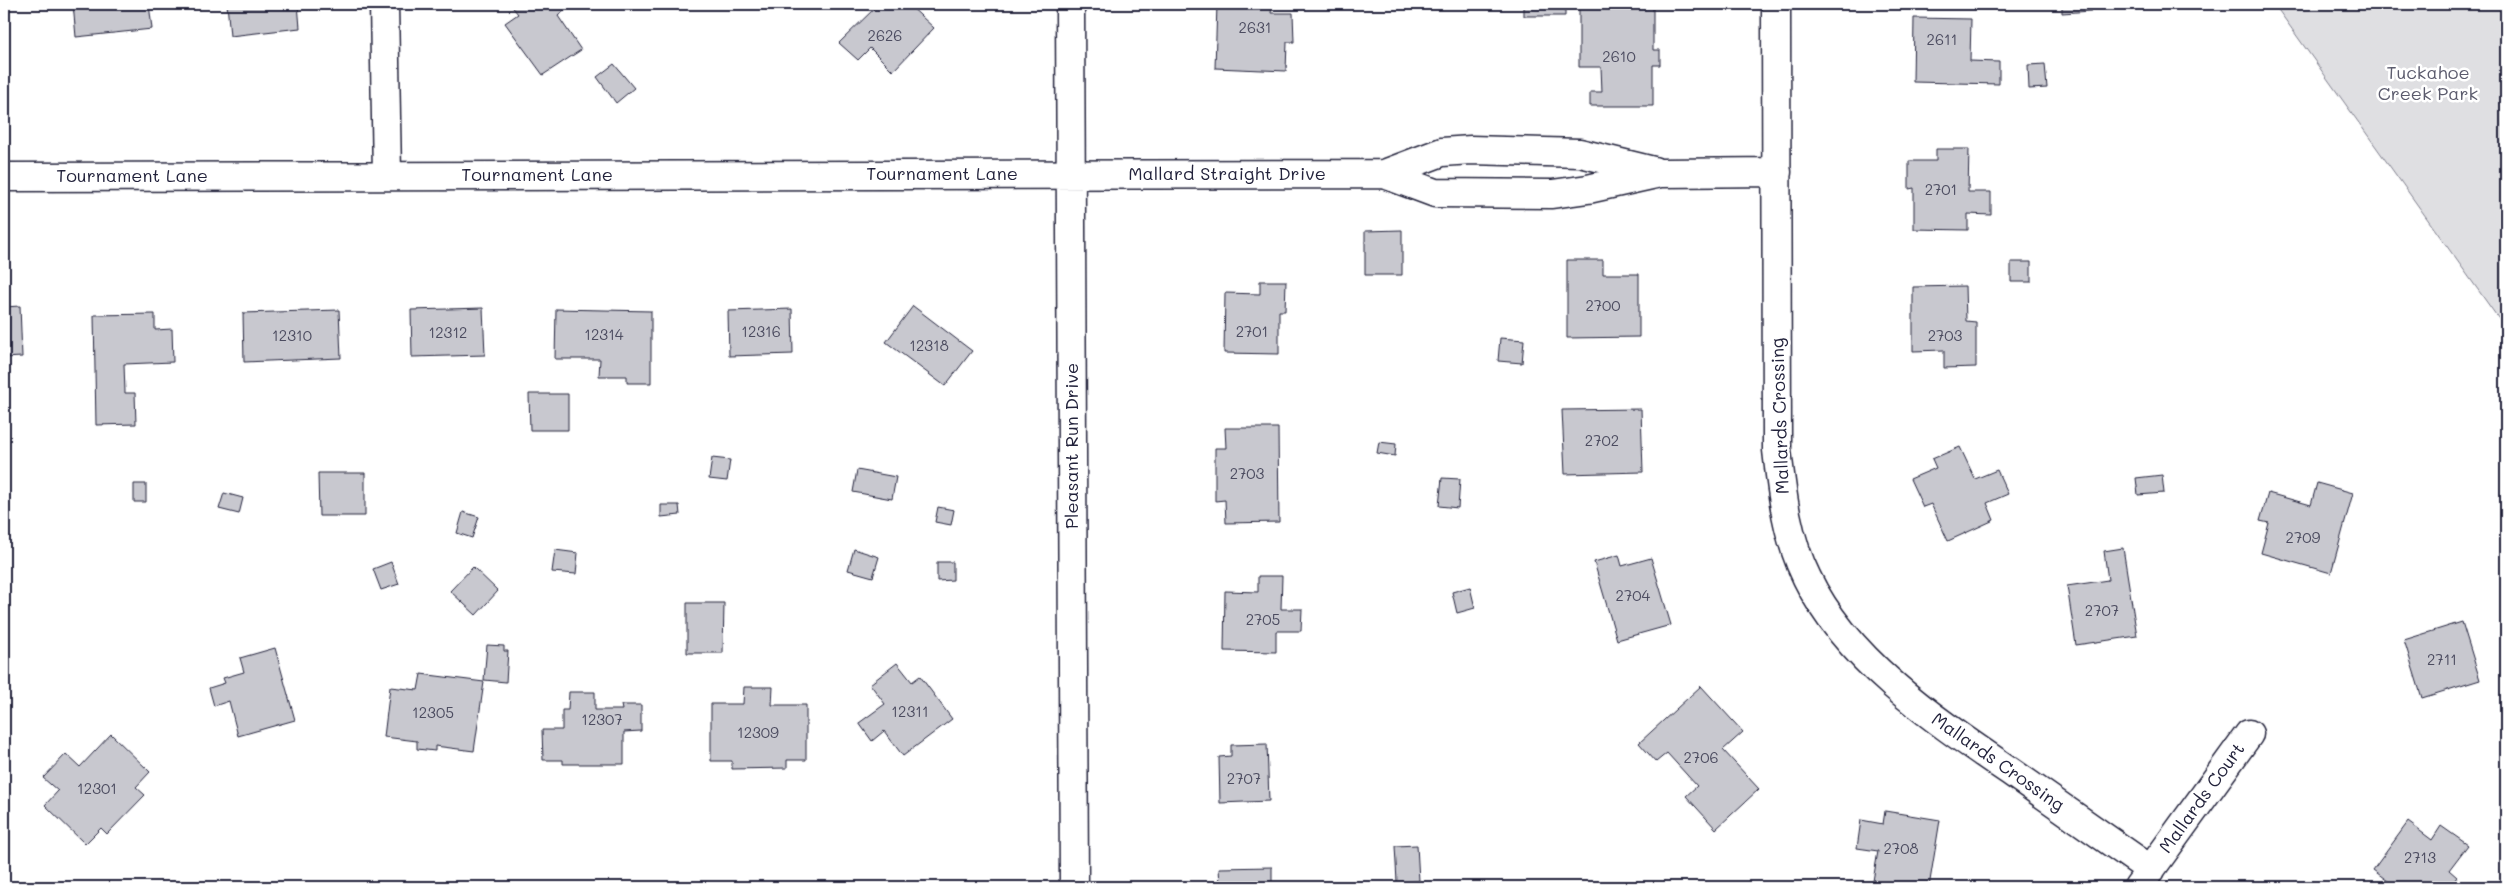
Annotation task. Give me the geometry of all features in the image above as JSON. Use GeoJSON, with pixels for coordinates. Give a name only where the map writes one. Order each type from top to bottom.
{"type":"FeatureCollection","features":[{"type":"Feature","properties":{"kind":"street"},"geometry":{"type":"LineString","coordinates":[[384,4],[387,175]]}},
{"type":"Feature","properties":{"kind":"street","name":"Pleasant Run Drive"},"geometry":{"type":"LineString","coordinates":[[1070,4],[1074,887]]}},
{"type":"Feature","properties":{"kind":"street","name":"Mallards Crossing"},"geometry":{"type":"LineString","coordinates":[[1776,4],[1778,450],[1783,505],[1806,578],[1826,612],[1874,668],[1916,704],[2144,878]]}},
{"type":"Feature","properties":{"kind":"street","name":"Mallard Straight Drive"},"geometry":{"type":"LineString","coordinates":[[1384,174],[1442,152],[1471,150],[1580,154],[1660,173]]}},
{"type":"Feature","properties":{"kind":"street","name":"Mallard Straight Drive"},"geometry":{"type":"LineString","coordinates":[[1071,174],[1384,174],[1435,193],[1552,194],[1588,190],[1660,173],[1777,172]]}},
{"type":"Feature","properties":{"kind":"street","name":"Tournament Lane"},"geometry":{"type":"LineString","coordinates":[[4,177],[1071,174]]}},
{"type":"Feature","properties":{"kind":"street","name":"Mallards Court"},"geometry":{"type":"LineString","coordinates":[[2144,878],[2249,734]]}},
{"type":"Feature","properties":{"kind":"green space","name":"Tuckahoe Creek Park"},"geometry":{"type":"Polygon","coordinates":[[[2274,4],[2506,4],[2506,329],[2274,4]]]}},
{"type":"Feature","properties":{"kind":"building"},"geometry":{"type":"Polygon","coordinates":[[[73,4],[149,4],[152,29],[76,37],[73,4]]]}},
{"type":"Feature","properties":{"kind":"building"},"geometry":{"type":"Polygon","coordinates":[[[227,4],[298,4],[300,28],[230,36],[227,4]]]}},
{"type":"Feature","properties":{"kind":"building"},"geometry":{"type":"Polygon","coordinates":[[[510,4],[571,4],[558,16],[581,50],[543,75],[505,23],[518,14],[510,4]]]}},
{"type":"Feature","properties":{"kind":"building"},"geometry":{"type":"Polygon","coordinates":[[[879,4],[908,4],[934,28],[893,71],[870,48],[858,60],[839,43],[879,4]]]}},
{"type":"Feature","properties":{"kind":"building"},"geometry":{"type":"Polygon","coordinates":[[[1217,4],[1272,6],[1271,13],[1293,13],[1294,42],[1287,42],[1286,71],[1215,68],[1217,4]]]}},
{"type":"Feature","properties":{"kind":"building"},"geometry":{"type":"Polygon","coordinates":[[[1524,4],[1565,4],[1565,16],[1524,16],[1524,4]]]}},
{"type":"Feature","properties":{"kind":"building"},"geometry":{"type":"Polygon","coordinates":[[[2062,4],[2090,4],[2091,11],[2062,13],[2062,4]]]}},
{"type":"Feature","properties":{"kind":"building"},"geometry":{"type":"Polygon","coordinates":[[[1653,7],[1653,50],[1660,50],[1660,65],[1653,65],[1653,106],[1590,106],[1590,92],[1602,92],[1601,67],[1579,67],[1579,8],[1653,7]]]}},
{"type":"Feature","properties":{"kind":"building"},"geometry":{"type":"Polygon","coordinates":[[[1914,18],[1971,19],[1970,61],[1999,62],[1999,84],[1913,82],[1914,18]]]}},
{"type":"Feature","properties":{"kind":"building"},"geometry":{"type":"Polygon","coordinates":[[[614,64],[634,88],[616,103],[597,77],[614,64]]]}},
{"type":"Feature","properties":{"kind":"building"},"geometry":{"type":"Polygon","coordinates":[[[2045,64],[2047,88],[2029,89],[2028,65],[2045,64]]]}},
{"type":"Feature","properties":{"kind":"building"},"geometry":{"type":"Polygon","coordinates":[[[1936,149],[1969,149],[1968,192],[1991,192],[1991,215],[1968,214],[1968,230],[1914,229],[1914,188],[1909,189],[1909,161],[1936,161],[1936,149]]]}},
{"type":"Feature","properties":{"kind":"building"},"geometry":{"type":"Polygon","coordinates":[[[1402,230],[1402,275],[1365,275],[1365,231],[1402,230]]]}},
{"type":"Feature","properties":{"kind":"building"},"geometry":{"type":"Polygon","coordinates":[[[1567,260],[1603,260],[1603,274],[1639,274],[1639,337],[1567,338],[1567,260]]]}},
{"type":"Feature","properties":{"kind":"building"},"geometry":{"type":"Polygon","coordinates":[[[2011,262],[2031,262],[2031,282],[2011,282],[2011,262]]]}},
{"type":"Feature","properties":{"kind":"building"},"geometry":{"type":"Polygon","coordinates":[[[1260,281],[1286,281],[1285,311],[1279,311],[1279,354],[1224,353],[1225,293],[1260,294],[1260,281]]]}},
{"type":"Feature","properties":{"kind":"building"},"geometry":{"type":"Polygon","coordinates":[[[1965,286],[1966,321],[1976,322],[1976,367],[1944,368],[1944,350],[1913,351],[1913,287],[1965,286]]]}},
{"type":"Feature","properties":{"kind":"building"},"geometry":{"type":"Polygon","coordinates":[[[20,306],[22,357],[4,358],[4,307],[20,306]]]}},
{"type":"Feature","properties":{"kind":"building"},"geometry":{"type":"Polygon","coordinates":[[[913,306],[972,351],[945,386],[886,342],[913,306]]]}},
{"type":"Feature","properties":{"kind":"building"},"geometry":{"type":"Polygon","coordinates":[[[483,308],[485,355],[412,357],[411,310],[483,308]]]}},
{"type":"Feature","properties":{"kind":"building"},"geometry":{"type":"Polygon","coordinates":[[[556,309],[651,311],[651,383],[627,383],[627,376],[599,376],[600,359],[555,359],[556,309]]]}},
{"type":"Feature","properties":{"kind":"building"},"geometry":{"type":"Polygon","coordinates":[[[792,309],[793,354],[729,356],[728,311],[792,309]]]}},
{"type":"Feature","properties":{"kind":"building"},"geometry":{"type":"Polygon","coordinates":[[[339,310],[341,358],[244,362],[243,313],[339,310]]]}},
{"type":"Feature","properties":{"kind":"building"},"geometry":{"type":"Polygon","coordinates":[[[155,314],[155,330],[172,329],[173,362],[124,364],[125,393],[135,393],[136,424],[96,425],[94,315],[155,314]]]}},
{"type":"Feature","properties":{"kind":"building"},"geometry":{"type":"Polygon","coordinates":[[[1500,338],[1524,340],[1522,363],[1498,361],[1500,338]]]}},
{"type":"Feature","properties":{"kind":"building"},"geometry":{"type":"Polygon","coordinates":[[[529,394],[568,394],[568,430],[530,430],[529,394]]]}},
{"type":"Feature","properties":{"kind":"building"},"geometry":{"type":"Polygon","coordinates":[[[1641,409],[1643,472],[1565,474],[1562,410],[1641,409]]]}},
{"type":"Feature","properties":{"kind":"building"},"geometry":{"type":"Polygon","coordinates":[[[1225,428],[1278,428],[1279,522],[1226,523],[1225,500],[1215,501],[1215,448],[1226,448],[1225,428]]]}},
{"type":"Feature","properties":{"kind":"building"},"geometry":{"type":"Polygon","coordinates":[[[1379,442],[1396,444],[1395,456],[1377,453],[1379,442]]]}},
{"type":"Feature","properties":{"kind":"building"},"geometry":{"type":"Polygon","coordinates":[[[1960,447],[1975,479],[1997,470],[2008,494],[1987,503],[1994,520],[1948,541],[1931,504],[1923,507],[1910,479],[1936,468],[1932,459],[1960,447]]]}},
{"type":"Feature","properties":{"kind":"building"},"geometry":{"type":"Polygon","coordinates":[[[712,458],[730,460],[727,481],[709,479],[712,458]]]}},
{"type":"Feature","properties":{"kind":"building"},"geometry":{"type":"Polygon","coordinates":[[[857,470],[896,477],[892,499],[853,492],[857,470]]]}},
{"type":"Feature","properties":{"kind":"building"},"geometry":{"type":"Polygon","coordinates":[[[318,473],[365,473],[365,516],[319,516],[318,473]]]}},
{"type":"Feature","properties":{"kind":"building"},"geometry":{"type":"Polygon","coordinates":[[[2162,475],[2164,493],[2138,495],[2136,478],[2162,475]]]}},
{"type":"Feature","properties":{"kind":"building"},"geometry":{"type":"Polygon","coordinates":[[[1442,478],[1460,479],[1458,508],[1439,506],[1442,478]]]}},
{"type":"Feature","properties":{"kind":"building"},"geometry":{"type":"Polygon","coordinates":[[[2317,483],[2353,493],[2331,573],[2261,553],[2269,523],[2260,521],[2268,493],[2311,505],[2317,483]]]}},
{"type":"Feature","properties":{"kind":"building"},"geometry":{"type":"Polygon","coordinates":[[[134,484],[146,484],[146,502],[134,502],[134,484]]]}},
{"type":"Feature","properties":{"kind":"building"},"geometry":{"type":"Polygon","coordinates":[[[224,493],[243,498],[239,514],[219,509],[224,493]]]}},
{"type":"Feature","properties":{"kind":"building"},"geometry":{"type":"Polygon","coordinates":[[[661,505],[679,505],[680,515],[661,517],[661,505]]]}},
{"type":"Feature","properties":{"kind":"building"},"geometry":{"type":"Polygon","coordinates":[[[938,507],[954,510],[951,525],[935,522],[938,507]]]}},
{"type":"Feature","properties":{"kind":"building"},"geometry":{"type":"Polygon","coordinates":[[[463,512],[479,517],[472,538],[457,533],[463,512]]]}},
{"type":"Feature","properties":{"kind":"building"},"geometry":{"type":"Polygon","coordinates":[[[2123,548],[2137,636],[2076,645],[2067,586],[2108,580],[2104,551],[2123,548]]]}},
{"type":"Feature","properties":{"kind":"building"},"geometry":{"type":"Polygon","coordinates":[[[854,549],[879,557],[873,577],[848,570],[854,549]]]}},
{"type":"Feature","properties":{"kind":"building"},"geometry":{"type":"Polygon","coordinates":[[[555,550],[578,553],[576,574],[552,572],[555,550]]]}},
{"type":"Feature","properties":{"kind":"building"},"geometry":{"type":"Polygon","coordinates":[[[1619,555],[1622,566],[1651,558],[1671,625],[1617,640],[1594,562],[1619,555]]]}},
{"type":"Feature","properties":{"kind":"building"},"geometry":{"type":"Polygon","coordinates":[[[391,562],[399,584],[381,590],[373,569],[391,562]]]}},
{"type":"Feature","properties":{"kind":"building"},"geometry":{"type":"Polygon","coordinates":[[[937,562],[953,562],[953,580],[937,581],[937,562]]]}},
{"type":"Feature","properties":{"kind":"building"},"geometry":{"type":"Polygon","coordinates":[[[473,567],[498,591],[476,615],[450,591],[473,567]]]}},
{"type":"Feature","properties":{"kind":"building"},"geometry":{"type":"Polygon","coordinates":[[[1258,576],[1282,576],[1281,609],[1302,609],[1301,631],[1276,631],[1276,652],[1224,651],[1225,591],[1258,592],[1258,576]]]}},
{"type":"Feature","properties":{"kind":"building"},"geometry":{"type":"Polygon","coordinates":[[[1470,587],[1475,608],[1457,613],[1452,592],[1470,587]]]}},
{"type":"Feature","properties":{"kind":"building"},"geometry":{"type":"Polygon","coordinates":[[[687,603],[724,603],[723,653],[687,653],[687,603]]]}},
{"type":"Feature","properties":{"kind":"building"},"geometry":{"type":"Polygon","coordinates":[[[2462,622],[2480,680],[2422,698],[2404,640],[2462,622]]]}},
{"type":"Feature","properties":{"kind":"building"},"geometry":{"type":"Polygon","coordinates":[[[487,645],[504,646],[504,651],[508,651],[506,682],[484,680],[487,645]]]}},
{"type":"Feature","properties":{"kind":"building"},"geometry":{"type":"Polygon","coordinates":[[[275,648],[295,720],[238,736],[229,701],[214,706],[209,688],[225,683],[223,678],[244,672],[240,658],[275,648]]]}},
{"type":"Feature","properties":{"kind":"building"},"geometry":{"type":"Polygon","coordinates":[[[897,663],[912,682],[920,676],[952,719],[903,756],[884,731],[872,741],[859,723],[885,704],[870,684],[897,663]]]}},
{"type":"Feature","properties":{"kind":"building"},"geometry":{"type":"Polygon","coordinates":[[[421,674],[484,682],[474,751],[435,746],[435,751],[417,749],[417,741],[384,737],[390,687],[418,690],[421,674]]]}},
{"type":"Feature","properties":{"kind":"building"},"geometry":{"type":"Polygon","coordinates":[[[1701,686],[1743,732],[1723,750],[1759,789],[1716,829],[1686,796],[1697,786],[1667,753],[1656,762],[1639,743],[1701,686]]]}},
{"type":"Feature","properties":{"kind":"building"},"geometry":{"type":"Polygon","coordinates":[[[744,687],[773,687],[772,705],[806,705],[806,760],[787,760],[787,768],[732,769],[732,761],[711,761],[711,704],[743,704],[744,687]]]}},
{"type":"Feature","properties":{"kind":"building"},"geometry":{"type":"Polygon","coordinates":[[[569,692],[595,692],[595,710],[622,710],[621,705],[641,705],[641,731],[624,732],[624,764],[563,764],[563,760],[543,760],[542,730],[562,730],[562,710],[568,710],[569,692]]]}},
{"type":"Feature","properties":{"kind":"building"},"geometry":{"type":"Polygon","coordinates":[[[111,734],[150,772],[136,787],[145,795],[107,834],[101,828],[85,844],[45,805],[58,791],[43,778],[66,754],[80,767],[111,734]]]}},
{"type":"Feature","properties":{"kind":"building"},"geometry":{"type":"Polygon","coordinates":[[[1267,744],[1269,801],[1220,803],[1219,757],[1231,756],[1231,745],[1267,744]]]}},
{"type":"Feature","properties":{"kind":"building"},"geometry":{"type":"Polygon","coordinates":[[[1885,811],[1940,820],[1929,887],[1872,887],[1878,851],[1857,848],[1861,820],[1883,824],[1885,811]]]}},
{"type":"Feature","properties":{"kind":"building"},"geometry":{"type":"Polygon","coordinates":[[[2408,822],[2432,840],[2441,826],[2468,845],[2449,870],[2457,877],[2450,887],[2396,887],[2373,870],[2408,822]]]}},
{"type":"Feature","properties":{"kind":"building"},"geometry":{"type":"Polygon","coordinates":[[[1417,845],[1419,881],[1397,882],[1395,846],[1417,845]]]}},
{"type":"Feature","properties":{"kind":"building"},"geometry":{"type":"Polygon","coordinates":[[[1272,867],[1272,887],[1207,887],[1220,885],[1219,868],[1272,867]]]}}]}
